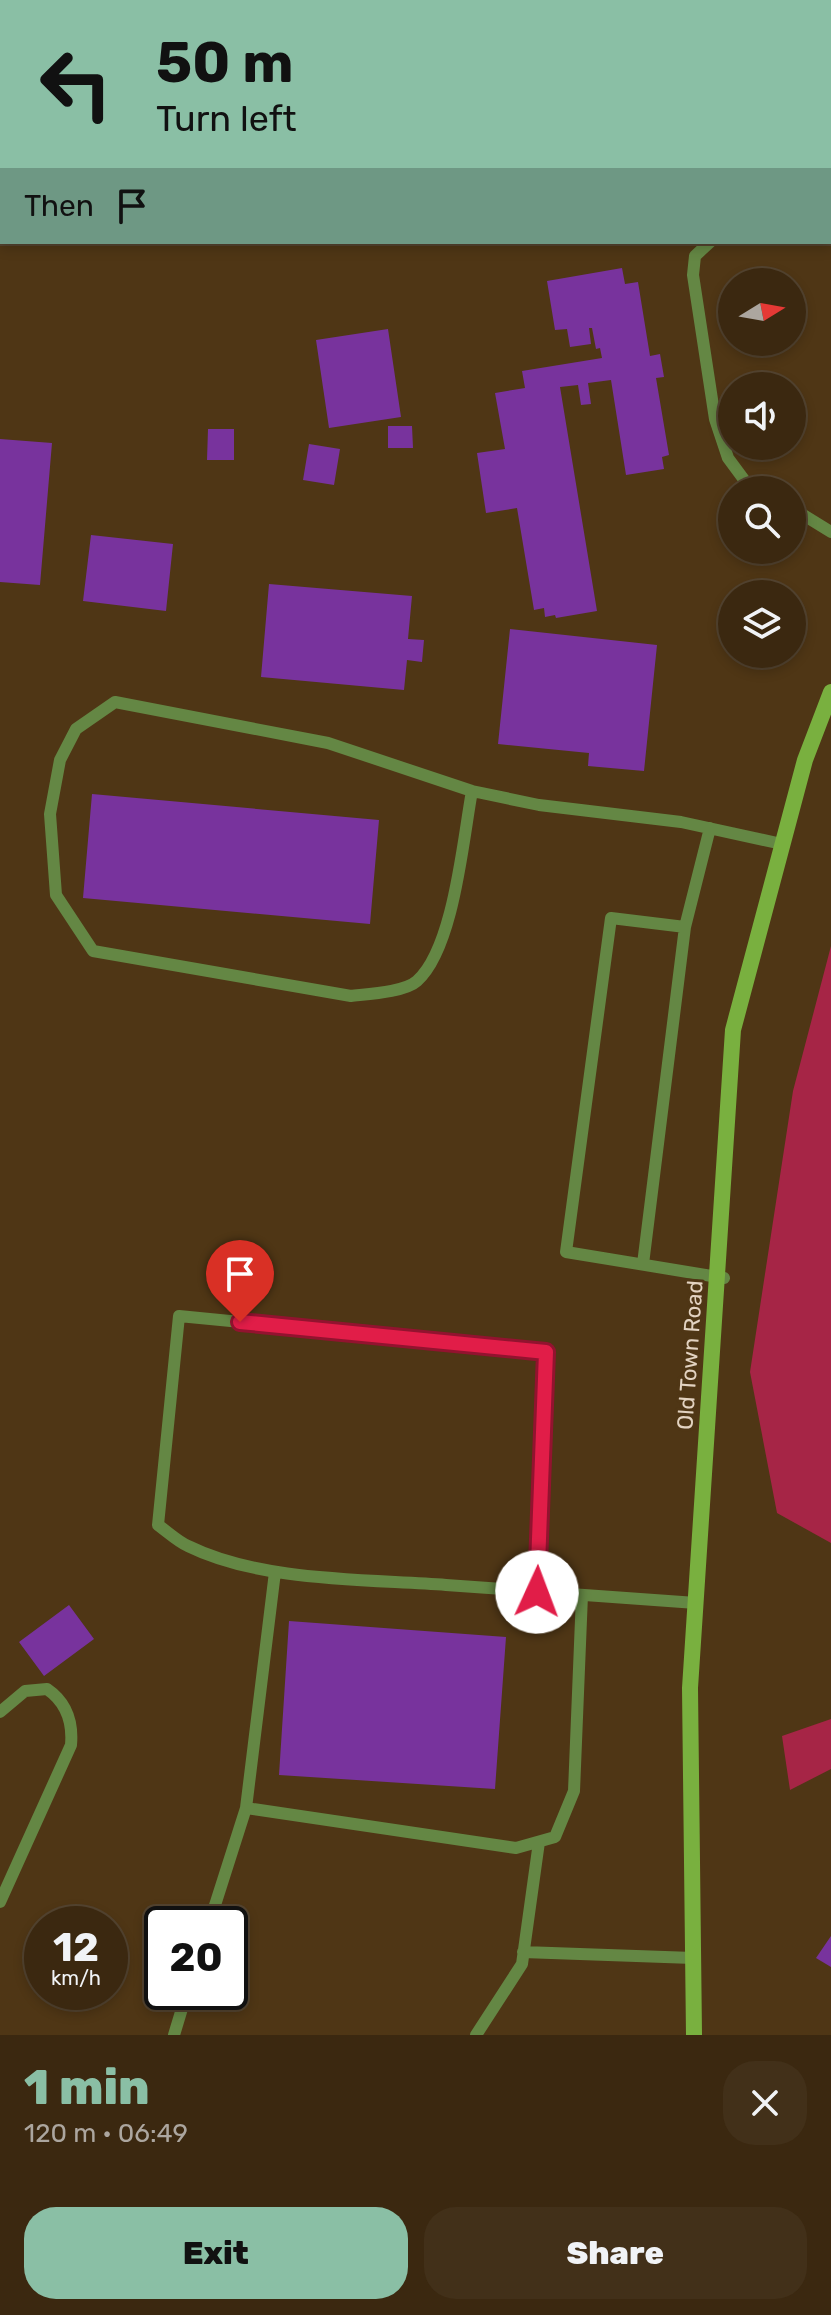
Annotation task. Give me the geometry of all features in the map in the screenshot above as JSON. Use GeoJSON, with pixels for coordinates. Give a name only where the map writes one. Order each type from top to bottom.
{"type":"FeatureCollection","features":[{"type":"Feature","properties":{"kind":"main road","name":"Old Town Road"},"geometry":{"type":"LineString","coordinates":[[694,2035],[690,1688],[720,1277],[733,1030],[805,760],[831,692]]}},
{"type":"Feature","properties":{"kind":"lane"},"geometry":{"type":"LineString","coordinates":[[708,244],[695,256],[693,275],[715,419],[728,458],[741,476]]}},
{"type":"Feature","properties":{"kind":"lane"},"geometry":{"type":"LineString","coordinates":[[806,517],[831,532]]}},
{"type":"Feature","properties":{"kind":"lane"},"geometry":{"type":"LineString","coordinates":[[472,791],[445,933],[416,983],[389,991],[351,996],[93,951],[56,895],[50,814],[60,760],[76,729],[115,702],[328,743],[472,791],[539,805],[681,822],[782,844]]}},
{"type":"Feature","properties":{"kind":"lane"},"geometry":{"type":"LineString","coordinates":[[643,1264],[685,927],[710,828]]}},
{"type":"Feature","properties":{"kind":"lane"},"geometry":{"type":"LineString","coordinates":[[685,927],[611,918],[566,1252],[720,1277]]}},
{"type":"Feature","properties":{"kind":"lane"},"geometry":{"type":"LineString","coordinates":[[537,1592],[546,1352],[179,1316],[158,1525],[187,1545],[228,1561],[275,1572],[537,1592],[696,1603]]}},
{"type":"Feature","properties":{"kind":"lane"},"geometry":{"type":"LineString","coordinates":[[215,1906],[246,1808],[275,1572]]}},
{"type":"Feature","properties":{"kind":"lane"},"geometry":{"type":"LineString","coordinates":[[246,1808],[516,1848],[555,1837],[574,1791],[582,1595]]}},
{"type":"Feature","properties":{"kind":"lane"},"geometry":{"type":"LineString","coordinates":[[0,1712],[25,1691],[47,1689],[62,1704],[70,1718],[72,1732],[71,1745],[0,1902]]}},
{"type":"Feature","properties":{"kind":"lane"},"geometry":{"type":"LineString","coordinates":[[476,2035],[522,1964],[539,1842]]}},
{"type":"Feature","properties":{"kind":"lane"},"geometry":{"type":"LineString","coordinates":[[523,1952],[693,1958]]}},
{"type":"Feature","properties":{"kind":"lane"},"geometry":{"type":"LineString","coordinates":[[174,2035],[182,2010]]}},
{"type":"Feature","properties":{"kind":"shaded area"},"geometry":{"type":"Polygon","coordinates":[[[831,946],[831,1543],[777,1513],[750,1372],[793,1091],[831,946]]]}},
{"type":"Feature","properties":{"kind":"shaded area"},"geometry":{"type":"Polygon","coordinates":[[[831,1719],[831,1769],[790,1790],[782,1736],[831,1719]]]}},
{"type":"Feature","properties":{"kind":"building"},"geometry":{"type":"Polygon","coordinates":[[[622,268],[625,284],[638,282],[650,356],[660,354],[664,377],[656,378],[669,455],[662,457],[664,469],[626,475],[611,380],[588,383],[591,404],[581,405],[578,385],[560,387],[597,611],[545,617],[544,608],[534,610],[517,508],[486,513],[477,453],[505,449],[495,393],[525,388],[522,371],[602,358],[600,348],[596,349],[592,328],[589,328],[591,344],[570,347],[567,329],[555,330],[547,281],[622,268]]]}},
{"type":"Feature","properties":{"kind":"building"},"geometry":{"type":"Polygon","coordinates":[[[388,329],[401,417],[329,428],[316,340],[388,329]]]}},
{"type":"Feature","properties":{"kind":"building"},"geometry":{"type":"Polygon","coordinates":[[[388,426],[412,426],[413,448],[388,448],[388,426]]]}},
{"type":"Feature","properties":{"kind":"building"},"geometry":{"type":"Polygon","coordinates":[[[208,429],[234,429],[234,460],[207,460],[208,429]]]}},
{"type":"Feature","properties":{"kind":"building"},"geometry":{"type":"Polygon","coordinates":[[[0,439],[52,443],[40,585],[0,582],[0,439]]]}},
{"type":"Feature","properties":{"kind":"building"},"geometry":{"type":"Polygon","coordinates":[[[309,444],[340,449],[334,485],[303,480],[309,444]]]}},
{"type":"Feature","properties":{"kind":"building"},"geometry":{"type":"Polygon","coordinates":[[[91,535],[173,544],[166,611],[83,601],[91,535]]]}},
{"type":"Feature","properties":{"kind":"building"},"geometry":{"type":"Polygon","coordinates":[[[269,584],[412,596],[408,639],[424,640],[422,662],[407,660],[404,690],[261,677],[269,584]]]}},
{"type":"Feature","properties":{"kind":"building"},"geometry":{"type":"Polygon","coordinates":[[[510,629],[657,645],[644,771],[588,766],[589,753],[498,744],[510,629]]]}},
{"type":"Feature","properties":{"kind":"building"},"geometry":{"type":"Polygon","coordinates":[[[92,794],[379,820],[370,924],[83,898],[92,794]]]}},
{"type":"Feature","properties":{"kind":"building"},"geometry":{"type":"Polygon","coordinates":[[[69,1605],[94,1639],[44,1676],[19,1642],[69,1605]]]}},
{"type":"Feature","properties":{"kind":"building"},"geometry":{"type":"Polygon","coordinates":[[[289,1621],[506,1637],[495,1789],[279,1775],[289,1621]]]}},
{"type":"Feature","properties":{"kind":"building"},"geometry":{"type":"Polygon","coordinates":[[[831,1936],[831,1967],[816,1958],[831,1936]]]}},
{"type":"Feature","properties":{"kind":"route"},"geometry":{"type":"LineString","coordinates":[[240,1322],[546,1352],[537,1592]]}}]}
